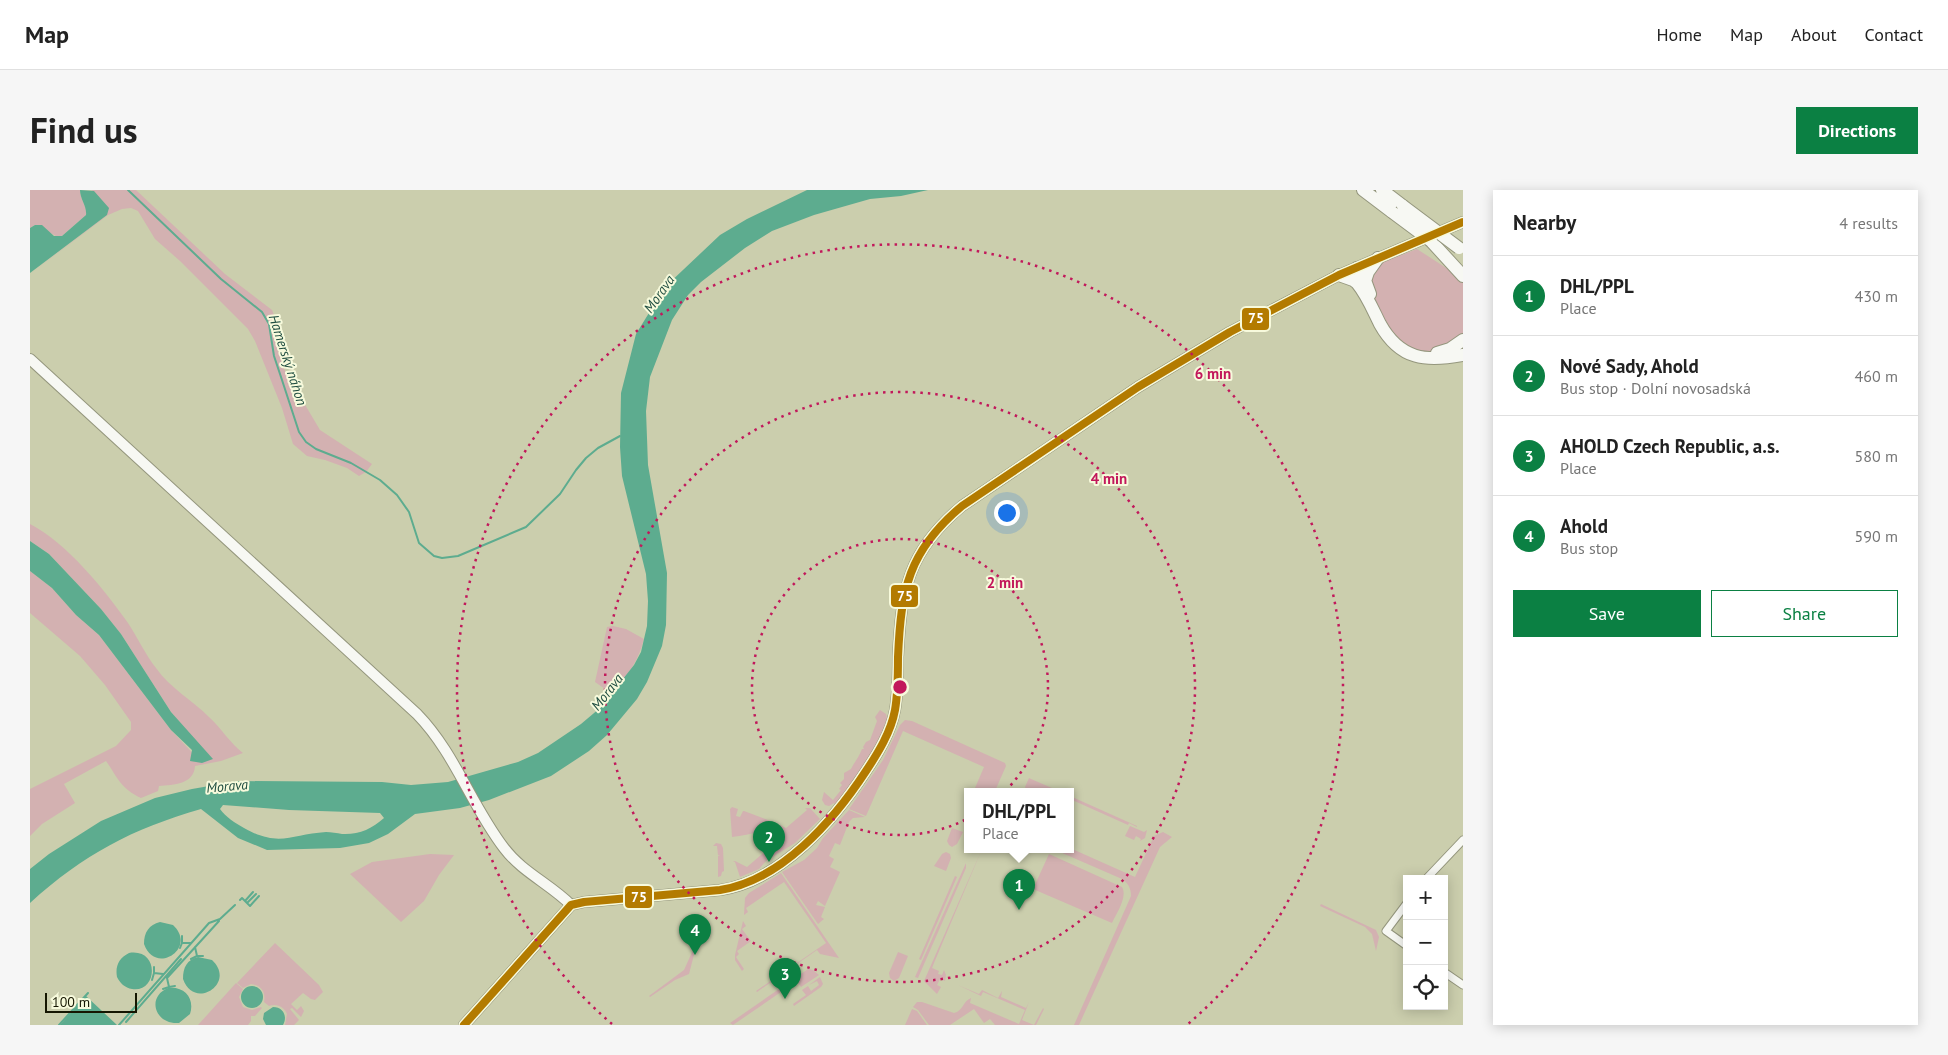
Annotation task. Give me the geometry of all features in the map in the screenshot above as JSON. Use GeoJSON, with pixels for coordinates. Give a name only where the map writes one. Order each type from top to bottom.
{"type":"FeatureCollection","features":[{"type":"Feature","properties":{"kind":"highway"},"geometry":{"type":"LineString","coordinates":[[1363,190],[1461,249]]}},
{"type":"Feature","properties":{"kind":"highway"},"geometry":{"type":"LineString","coordinates":[[1382,190],[1397,209],[1445,254],[1463,276]]}},
{"type":"Feature","properties":{"kind":"highway"},"geometry":{"type":"LineString","coordinates":[[1445,254],[1463,265]]}},
{"type":"Feature","properties":{"kind":"highway"},"geometry":{"type":"LineString","coordinates":[[1363,284],[1368,272],[1378,258]]}},
{"type":"Feature","properties":{"kind":"highway"},"geometry":{"type":"LineString","coordinates":[[1357,268],[1356,277],[1363,284],[1390,332],[1407,348],[1420,353],[1436,354],[1450,349],[1463,340]]}},
{"type":"Feature","properties":{"kind":"highway"},"geometry":{"type":"LineString","coordinates":[[1339,275],[1363,284],[1386,333],[1394,344],[1404,351],[1424,358],[1444,358],[1463,355]]}},
{"type":"Feature","properties":{"kind":"main road"},"geometry":{"type":"LineString","coordinates":[[464,1025],[571,905],[582,902],[727,889],[744,884],[766,873],[788,858],[847,800],[878,752],[887,734],[895,710],[900,621],[906,588],[912,569],[922,548],[944,522],[978,494],[1168,368],[1243,324],[1339,275],[1463,222]]}},
{"type":"Feature","properties":{"kind":"main road"},"geometry":{"type":"LineString","coordinates":[[30,359],[432,728],[487,822],[511,857],[571,905]]}},
{"type":"Feature","properties":{"kind":"street"},"geometry":{"type":"LineString","coordinates":[[1429,875],[1463,840]]}},
{"type":"Feature","properties":{"kind":"street"},"geometry":{"type":"LineString","coordinates":[[1403,908],[1386,931],[1403,943]]}},
{"type":"Feature","properties":{"kind":"street"},"geometry":{"type":"LineString","coordinates":[[1448,975],[1463,985]]}},
{"type":"Feature","properties":{"kind":"shaded area"},"geometry":{"type":"Polygon","coordinates":[[[30,190],[80,190],[86,215],[62,236],[58,237],[35,225],[30,228],[30,190]]]}},
{"type":"Feature","properties":{"kind":"shaded area"},"geometry":{"type":"Polygon","coordinates":[[[92,190],[136,190],[225,274],[272,310],[274,315],[275,341],[285,371],[320,430],[372,464],[366,472],[359,476],[347,468],[307,456],[293,444],[282,408],[255,341],[248,329],[180,261],[155,239],[138,211],[131,208],[122,209],[108,215],[30,274],[107,215],[92,190]]]}},
{"type":"Feature","properties":{"kind":"shaded area"},"geometry":{"type":"Polygon","coordinates":[[[1417,249],[1454,273],[1463,282],[1463,334],[1449,344],[1433,351],[1422,352],[1411,348],[1393,332],[1373,299],[1369,287],[1371,270],[1380,263],[1417,249]]]}},
{"type":"Feature","properties":{"kind":"shaded area"},"geometry":{"type":"Polygon","coordinates":[[[30,524],[58,543],[84,568],[128,623],[148,657],[162,675],[174,688],[209,717],[243,753],[221,761],[195,766],[194,772],[187,780],[177,784],[159,786],[158,791],[141,798],[124,786],[106,761],[64,784],[75,803],[42,824],[30,836],[30,789],[116,746],[131,730],[131,722],[105,685],[80,656],[30,613],[30,571],[52,588],[76,615],[99,635],[171,730],[202,763],[184,727],[171,712],[121,634],[101,609],[49,554],[30,541],[30,524]]]}},
{"type":"Feature","properties":{"kind":"shaded area"},"geometry":{"type":"Polygon","coordinates":[[[613,626],[626,629],[644,639],[633,666],[617,689],[605,689],[595,682],[607,627],[613,626]]]}},
{"type":"Feature","properties":{"kind":"shaded area"},"geometry":{"type":"Polygon","coordinates":[[[880,710],[886,714],[887,718],[873,753],[859,775],[835,805],[834,803],[829,806],[825,805],[822,800],[824,792],[833,800],[841,790],[839,789],[842,785],[840,783],[844,779],[844,773],[851,769],[862,749],[864,749],[863,747],[866,742],[870,740],[877,721],[875,717],[880,710]]]}},
{"type":"Feature","properties":{"kind":"shaded area"},"geometry":{"type":"Polygon","coordinates":[[[905,720],[912,721],[1005,763],[1006,766],[996,788],[975,788],[984,767],[903,731],[866,816],[849,809],[883,760],[900,725],[905,720]]]}},
{"type":"Feature","properties":{"kind":"shaded area"},"geometry":{"type":"Polygon","coordinates":[[[1029,778],[1052,788],[1026,788],[1029,778]]]}},
{"type":"Feature","properties":{"kind":"shaded area"},"geometry":{"type":"Polygon","coordinates":[[[1074,798],[1137,826],[1137,827],[1129,823],[1128,825],[1074,801],[1074,798]]]}},
{"type":"Feature","properties":{"kind":"shaded area"},"geometry":{"type":"Polygon","coordinates":[[[732,807],[738,809],[736,816],[740,817],[744,811],[773,822],[760,831],[732,837],[730,809],[732,807]]]}},
{"type":"Feature","properties":{"kind":"shaded area"},"geometry":{"type":"Polygon","coordinates":[[[805,808],[810,808],[820,819],[795,843],[766,861],[759,869],[740,877],[735,862],[733,862],[735,861],[747,867],[785,838],[778,828],[780,825],[786,828],[807,810],[805,808]]]}},
{"type":"Feature","properties":{"kind":"shaded area"},"geometry":{"type":"Polygon","coordinates":[[[849,810],[865,817],[853,818],[849,822],[840,845],[835,843],[829,856],[834,859],[830,867],[840,872],[825,906],[818,901],[816,905],[825,907],[821,917],[824,919],[818,924],[782,872],[804,860],[817,848],[823,838],[849,810]]]}},
{"type":"Feature","properties":{"kind":"shaded area"},"geometry":{"type":"Polygon","coordinates":[[[1130,826],[1144,832],[1147,830],[1145,838],[1140,841],[1141,839],[1136,836],[1134,840],[1125,836],[1130,826]]]}},
{"type":"Feature","properties":{"kind":"shaded area"},"geometry":{"type":"Polygon","coordinates":[[[952,828],[963,832],[957,844],[952,847],[947,841],[952,828]]]}},
{"type":"Feature","properties":{"kind":"shaded area"},"geometry":{"type":"Polygon","coordinates":[[[1163,832],[1172,837],[1160,847],[1079,1025],[1074,1025],[1131,893],[1129,886],[1122,879],[1062,853],[1074,853],[1074,850],[1135,877],[1154,836],[1163,832]]]}},
{"type":"Feature","properties":{"kind":"shaded area"},"geometry":{"type":"Polygon","coordinates":[[[716,843],[721,844],[723,848],[724,871],[718,877],[718,856],[720,855],[718,855],[717,846],[713,846],[716,843]]]}},
{"type":"Feature","properties":{"kind":"shaded area"},"geometry":{"type":"Polygon","coordinates":[[[946,852],[950,854],[951,858],[946,871],[934,866],[942,854],[946,852]]]}},
{"type":"Feature","properties":{"kind":"shaded area"},"geometry":{"type":"Polygon","coordinates":[[[980,853],[932,968],[939,971],[938,974],[942,975],[944,970],[946,975],[945,981],[940,979],[937,985],[941,987],[937,994],[924,981],[980,853]]]}},
{"type":"Feature","properties":{"kind":"shaded area"},"geometry":{"type":"Polygon","coordinates":[[[430,854],[454,855],[439,875],[424,901],[401,922],[350,874],[372,862],[430,854]]]}},
{"type":"Feature","properties":{"kind":"shaded area"},"geometry":{"type":"Polygon","coordinates":[[[1049,854],[1122,887],[1123,900],[1112,923],[1033,889],[1049,854]]]}},
{"type":"Feature","properties":{"kind":"shaded area"},"geometry":{"type":"Polygon","coordinates":[[[966,863],[966,868],[918,978],[915,977],[966,863]]]}},
{"type":"Feature","properties":{"kind":"shaded area"},"geometry":{"type":"Polygon","coordinates":[[[781,873],[839,958],[820,954],[817,950],[757,992],[826,943],[784,882],[746,908],[748,912],[744,915],[745,898],[749,893],[781,873]]]}},
{"type":"Feature","properties":{"kind":"shaded area"},"geometry":{"type":"Polygon","coordinates":[[[955,876],[957,877],[921,960],[919,959],[955,876]]]}},
{"type":"Feature","properties":{"kind":"shaded area"},"geometry":{"type":"Polygon","coordinates":[[[1321,904],[1376,930],[1379,937],[1376,951],[1372,934],[1365,927],[1320,906],[1321,904]]]}},
{"type":"Feature","properties":{"kind":"shaded area"},"geometry":{"type":"Polygon","coordinates":[[[743,921],[746,926],[742,929],[751,941],[737,951],[739,954],[736,957],[744,969],[742,971],[735,960],[735,955],[743,921]]]}},
{"type":"Feature","properties":{"kind":"shaded area"},"geometry":{"type":"Polygon","coordinates":[[[275,943],[319,985],[323,992],[315,1000],[303,993],[291,1004],[297,1010],[301,1006],[304,1011],[301,1017],[292,1008],[290,1009],[299,1020],[294,1025],[285,1025],[287,1014],[284,1009],[277,1005],[269,1006],[264,1002],[264,995],[260,987],[251,984],[243,988],[237,983],[275,943]]]}},
{"type":"Feature","properties":{"kind":"shaded area"},"geometry":{"type":"Polygon","coordinates":[[[693,950],[695,951],[689,974],[675,980],[650,997],[684,970],[693,950]]]}},
{"type":"Feature","properties":{"kind":"shaded area"},"geometry":{"type":"Polygon","coordinates":[[[898,952],[908,956],[899,978],[894,981],[890,978],[889,973],[898,952]]]}},
{"type":"Feature","properties":{"kind":"shaded area"},"geometry":{"type":"Polygon","coordinates":[[[808,969],[813,970],[819,975],[801,987],[797,981],[783,991],[781,988],[808,969]]]}},
{"type":"Feature","properties":{"kind":"shaded area"},"geometry":{"type":"Polygon","coordinates":[[[820,977],[823,984],[821,987],[794,1006],[793,1004],[806,995],[802,990],[808,986],[811,991],[819,985],[817,981],[809,985],[820,977]]]}},
{"type":"Feature","properties":{"kind":"shaded area"},"geometry":{"type":"Polygon","coordinates":[[[236,983],[243,989],[239,997],[243,1007],[252,1010],[262,1008],[255,1016],[251,1016],[251,1021],[248,1025],[198,1025],[236,983]]]}},
{"type":"Feature","properties":{"kind":"shaded area"},"geometry":{"type":"Polygon","coordinates":[[[958,985],[979,994],[982,990],[998,998],[1002,991],[1001,997],[1026,1008],[1029,1002],[1022,1020],[1034,1025],[995,1025],[990,1019],[984,1023],[974,1009],[950,1025],[929,1025],[918,1010],[913,1007],[917,1002],[922,1002],[954,1013],[971,998],[970,1003],[1019,1024],[1025,1010],[983,992],[981,996],[958,985]]]}},
{"type":"Feature","properties":{"kind":"shaded area"},"geometry":{"type":"Polygon","coordinates":[[[779,989],[781,992],[733,1025],[730,1023],[779,989]]]}},
{"type":"Feature","properties":{"kind":"shaded area"},"geometry":{"type":"Polygon","coordinates":[[[1043,1008],[1036,1025],[1034,1025],[1043,1008]]]}},
{"type":"Feature","properties":{"kind":"shaded area"},"geometry":{"type":"Polygon","coordinates":[[[912,1009],[917,1011],[927,1025],[905,1025],[912,1009]]]}},
{"type":"Feature","properties":{"kind":"water"},"geometry":{"type":"Polygon","coordinates":[[[80,190],[94,191],[109,208],[107,215],[30,273],[30,228],[35,225],[42,225],[54,236],[62,236],[86,215],[80,190]]]}},
{"type":"Feature","properties":{"kind":"water","name":"Morava"},"geometry":{"type":"Polygon","coordinates":[[[807,190],[928,190],[901,196],[870,199],[814,215],[772,231],[745,248],[701,282],[688,295],[672,320],[650,377],[646,411],[648,465],[667,573],[666,625],[662,646],[647,682],[637,699],[607,735],[589,751],[551,776],[489,800],[460,808],[415,814],[388,834],[369,843],[340,848],[267,850],[238,838],[201,809],[153,825],[110,845],[70,870],[30,903],[30,869],[49,854],[101,821],[155,798],[238,781],[382,782],[411,785],[448,782],[518,762],[538,753],[581,724],[600,708],[634,665],[641,652],[647,626],[646,574],[622,476],[620,447],[621,393],[636,334],[665,287],[720,235],[747,219],[807,190]],[[223,805],[220,809],[231,820],[244,828],[256,834],[276,839],[326,832],[354,833],[370,828],[384,818],[380,813],[289,810],[223,805]]]}},
{"type":"Feature","properties":{"kind":"water"},"geometry":{"type":"Polygon","coordinates":[[[30,541],[49,554],[101,609],[121,634],[171,712],[213,759],[202,763],[190,761],[192,750],[171,730],[99,635],[76,615],[52,588],[30,571],[30,541]]]}},
{"type":"Feature","properties":{"kind":"water"},"geometry":{"type":"Polygon","coordinates":[[[160,922],[173,925],[179,934],[181,942],[178,950],[165,958],[157,958],[149,953],[144,944],[148,930],[160,922]]]}},
{"type":"Feature","properties":{"kind":"water"},"geometry":{"type":"Polygon","coordinates":[[[129,953],[139,953],[146,957],[150,963],[151,978],[141,988],[127,988],[117,977],[119,963],[129,953]]]}},
{"type":"Feature","properties":{"kind":"water"},"geometry":{"type":"Polygon","coordinates":[[[198,957],[212,960],[218,969],[220,977],[217,985],[204,993],[196,993],[188,988],[183,979],[186,965],[198,957]]]}},
{"type":"Feature","properties":{"kind":"water"},"geometry":{"type":"Polygon","coordinates":[[[252,986],[260,989],[263,997],[260,1005],[252,1008],[244,1005],[241,997],[244,989],[252,986]]]}},
{"type":"Feature","properties":{"kind":"water"},"geometry":{"type":"Polygon","coordinates":[[[168,988],[184,991],[190,999],[190,1014],[179,1023],[164,1020],[156,1010],[157,998],[161,992],[168,988]]]}},
{"type":"Feature","properties":{"kind":"water"},"geometry":{"type":"Polygon","coordinates":[[[86,996],[117,1025],[60,1025],[86,996]]]}},
{"type":"Feature","properties":{"kind":"water"},"geometry":{"type":"Polygon","coordinates":[[[273,1007],[277,1007],[284,1013],[283,1025],[266,1025],[263,1019],[264,1013],[273,1007]]]}},
{"type":"Feature","properties":{"kind":"waterway","name":"Hamerský náhon"},"geometry":{"type":"LineString","coordinates":[[128,190],[221,279],[262,312],[269,324],[274,356],[299,432],[306,442],[316,449],[351,463],[380,480],[397,495],[409,512],[419,543],[434,556],[442,558],[458,556],[526,527],[560,494],[586,458],[598,448],[620,436]]}},
{"type":"Feature","properties":{"kind":"waterway"},"geometry":{"type":"LineString","coordinates":[[245,901],[253,892]]}},
{"type":"Feature","properties":{"kind":"waterway"},"geometry":{"type":"LineString","coordinates":[[247,903],[256,894]]}},
{"type":"Feature","properties":{"kind":"waterway"},"geometry":{"type":"LineString","coordinates":[[240,900],[242,898],[250,906],[259,896]]}},
{"type":"Feature","properties":{"kind":"waterway"},"geometry":{"type":"LineString","coordinates":[[119,1025],[209,923],[220,919],[235,905]]}},
{"type":"Feature","properties":{"kind":"waterway"},"geometry":{"type":"LineString","coordinates":[[163,989],[169,987],[167,978],[219,921]]}},
{"type":"Feature","properties":{"kind":"waterway"},"geometry":{"type":"LineString","coordinates":[[182,936],[182,943]]}},
{"type":"Feature","properties":{"kind":"waterway"},"geometry":{"type":"LineString","coordinates":[[180,948],[182,943],[191,943]]}},
{"type":"Feature","properties":{"kind":"waterway"},"geometry":{"type":"LineString","coordinates":[[191,959],[197,956],[195,947]]}},
{"type":"Feature","properties":{"kind":"waterway"},"geometry":{"type":"LineString","coordinates":[[197,956],[203,956]]}},
{"type":"Feature","properties":{"kind":"waterway"},"geometry":{"type":"LineString","coordinates":[[126,1022],[181,959]]}},
{"type":"Feature","properties":{"kind":"waterway"},"geometry":{"type":"LineString","coordinates":[[154,967],[154,973],[163,974]]}},
{"type":"Feature","properties":{"kind":"waterway"},"geometry":{"type":"LineString","coordinates":[[152,980],[154,973]]}},
{"type":"Feature","properties":{"kind":"waterway"},"geometry":{"type":"LineString","coordinates":[[169,987],[175,986]]}},
{"type":"Feature","properties":{"kind":"waterway"},"geometry":{"type":"LineString","coordinates":[[59,1025],[88,993]]}},
{"type":"Feature","properties":{"kind":"transit line","name":"75"},"geometry":{"type":"LineString","coordinates":[[464,1025],[571,905],[584,902],[720,890],[742,884],[764,874],[785,861],[822,828],[853,790],[884,742],[896,704],[899,633],[905,592],[911,573],[930,539],[962,506],[1138,387],[1230,332],[1339,275],[1463,222]]}},
{"type":"Feature","properties":{"kind":"place","name":"Nové Sady, Ahold"},"geometry":{"type":"Point","coordinates":[769,862]}},
{"type":"Feature","properties":{"kind":"place","name":"DHL/PPL"},"geometry":{"type":"Point","coordinates":[1019,910]}},
{"type":"Feature","properties":{"kind":"place","name":"Ahold"},"geometry":{"type":"Point","coordinates":[695,955]}},
{"type":"Feature","properties":{"kind":"place","name":"AHOLD Czech Republic, a.s."},"geometry":{"type":"Point","coordinates":[785,999]}}]}
